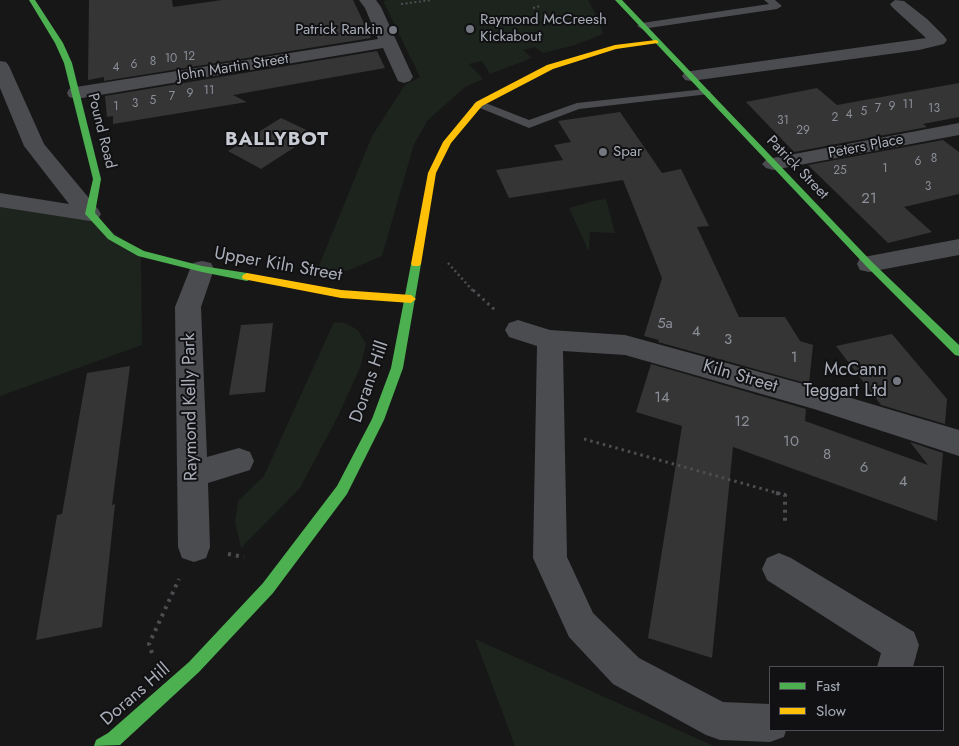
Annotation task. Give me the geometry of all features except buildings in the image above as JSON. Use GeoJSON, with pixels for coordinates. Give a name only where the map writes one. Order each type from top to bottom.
{"type":"FeatureCollection","features":[{"type":"Feature","properties":{"kind":"street","name":"Pound Road"},"geometry":{"type":"LineString","coordinates":[[32,0],[59,43],[68,63],[97,179],[90,214]]}},
{"type":"Feature","properties":{"kind":"street"},"geometry":{"type":"LineString","coordinates":[[367,0],[373,8],[404,77]]}},
{"type":"Feature","properties":{"kind":"street","name":"Patrick Street"},"geometry":{"type":"LineString","coordinates":[[618,0],[869,264],[959,352]]}},
{"type":"Feature","properties":{"kind":"street"},"geometry":{"type":"LineString","coordinates":[[691,76],[919,45],[938,40],[898,4]]}},
{"type":"Feature","properties":{"kind":"street","name":"John Martin Street"},"geometry":{"type":"LineString","coordinates":[[76,93],[389,42]]}},
{"type":"Feature","properties":{"kind":"street","name":"Dorans Hill"},"geometry":{"type":"LineString","coordinates":[[111,744],[194,667],[268,588],[342,490],[378,420],[397,368],[411,299],[432,173],[447,142],[479,104],[550,67],[615,47],[656,42]]}},
{"type":"Feature","properties":{"kind":"street"},"geometry":{"type":"LineString","coordinates":[[0,66],[34,146],[90,214]]}},
{"type":"Feature","properties":{"kind":"street","name":"Peters Place"},"geometry":{"type":"LineString","coordinates":[[773,164],[959,129]]}},
{"type":"Feature","properties":{"kind":"street"},"geometry":{"type":"LineString","coordinates":[[0,200],[90,214]]}},
{"type":"Feature","properties":{"kind":"street","name":"Upper Kiln Street"},"geometry":{"type":"LineString","coordinates":[[90,214],[111,237],[142,254],[202,269],[341,294],[411,299]]}},
{"type":"Feature","properties":{"kind":"street"},"geometry":{"type":"LineString","coordinates":[[869,264],[959,247]]}},
{"type":"Feature","properties":{"kind":"street","name":"Raymond Kelly Park"},"geometry":{"type":"LineString","coordinates":[[194,547],[188,307],[202,269]]}},
{"type":"Feature","properties":{"kind":"street","name":"Kiln Street"},"geometry":{"type":"LineString","coordinates":[[518,330],[550,340],[625,344],[814,398],[959,444]]}},
{"type":"Feature","properties":{"kind":"street"},"geometry":{"type":"LineString","coordinates":[[550,340],[550,558],[581,625],[626,671],[720,721],[769,723]]}},
{"type":"Feature","properties":{"kind":"street"},"geometry":{"type":"LineString","coordinates":[[192,474],[239,461]]}},
{"type":"Feature","properties":{"kind":"street"},"geometry":{"type":"LineString","coordinates":[[779,569],[901,645],[895,666]]}},
{"type":"Feature","properties":{"kind":"lane"},"geometry":{"type":"LineString","coordinates":[[642,26],[777,6],[769,0]]}},
{"type":"Feature","properties":{"kind":"lane"},"geometry":{"type":"LineString","coordinates":[[479,104],[529,124],[577,106],[705,92]]}},
{"type":"Feature","properties":{"kind":"path"},"geometry":{"type":"LineString","coordinates":[[416,2],[432,0]]}},
{"type":"Feature","properties":{"kind":"path"},"geometry":{"type":"LineString","coordinates":[[533,8],[540,6]]}},
{"type":"Feature","properties":{"kind":"path"},"geometry":{"type":"LineString","coordinates":[[422,232],[477,296],[518,330]]}},
{"type":"Feature","properties":{"kind":"path"},"geometry":{"type":"LineString","coordinates":[[582,438],[785,495],[785,520]]}},
{"type":"Feature","properties":{"kind":"path"},"geometry":{"type":"LineString","coordinates":[[166,692],[149,644],[194,547],[285,565]]}},
{"type":"Feature","properties":{"kind":"shaded area"},"geometry":{"type":"Polygon","coordinates":[[[588,0],[600,23],[603,34],[575,45],[543,53],[535,47],[523,50],[532,58],[490,74],[482,61],[469,64],[483,79],[465,87],[428,120],[414,144],[382,256],[347,271],[318,268],[372,136],[405,85],[420,77],[383,1],[588,0]]]}},
{"type":"Feature","properties":{"kind":"shaded area"},"geometry":{"type":"Polygon","coordinates":[[[606,199],[615,233],[590,232],[589,252],[569,208],[606,199]]]}},
{"type":"Feature","properties":{"kind":"shaded area"},"geometry":{"type":"Polygon","coordinates":[[[0,201],[90,214],[141,254],[142,345],[0,396],[0,201]]]}},
{"type":"Feature","properties":{"kind":"shaded area"},"geometry":{"type":"Polygon","coordinates":[[[334,322],[345,323],[358,330],[366,344],[360,368],[338,416],[300,488],[241,548],[235,522],[238,501],[264,476],[334,322]]]}},
{"type":"Feature","properties":{"kind":"shaded area"},"geometry":{"type":"Polygon","coordinates":[[[475,639],[714,746],[515,746],[475,639]]]}},
{"type":"Feature","properties":{"kind":"traffic: fast"},"geometry":{"type":"LineString","coordinates":[[32,0],[59,43],[68,63],[97,179],[90,214],[111,237],[141,254],[202,269],[247,277]]}},
{"type":"Feature","properties":{"kind":"traffic: fast"},"geometry":{"type":"LineString","coordinates":[[618,0],[869,264],[959,352]]}},
{"type":"Feature","properties":{"kind":"traffic: fast"},"geometry":{"type":"LineString","coordinates":[[102,746],[114,739],[194,667],[268,588],[342,490],[378,420],[397,368],[416,264]]}},
{"type":"Feature","properties":{"kind":"traffic: slow"},"geometry":{"type":"LineString","coordinates":[[416,264],[432,173],[447,142],[479,104],[550,67],[615,47],[656,42]]}},
{"type":"Feature","properties":{"kind":"traffic: slow"},"geometry":{"type":"LineString","coordinates":[[247,277],[341,294],[411,299]]}},
{"type":"Feature","properties":{"kind":"place","name":"Raymond McCreesh Kickabout"},"geometry":{"type":"Point","coordinates":[470,29]}},
{"type":"Feature","properties":{"kind":"place","name":"Patrick Rankin"},"geometry":{"type":"Point","coordinates":[393,30]}},
{"type":"Feature","properties":{"kind":"place","name":"Spar"},"geometry":{"type":"Point","coordinates":[603,152]}},
{"type":"Feature","properties":{"kind":"place","name":"McCann Teggart Ltd"},"geometry":{"type":"Point","coordinates":[897,381]}},
{"type":"Feature","properties":{"kind":"district","name":"BALLYBOT"},"geometry":{"type":"Point","coordinates":[277,140]}}]}
